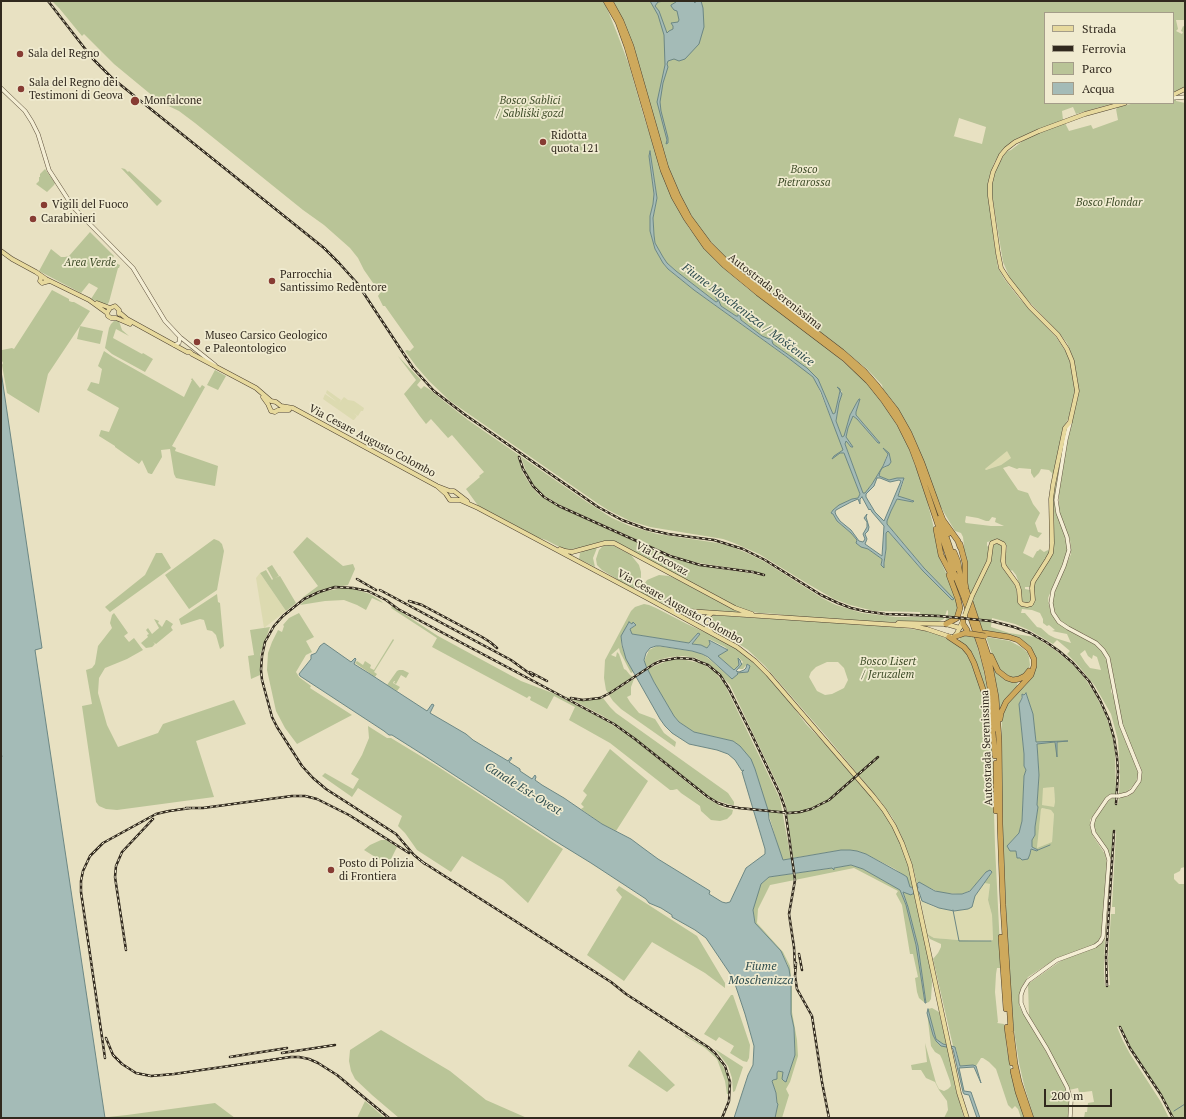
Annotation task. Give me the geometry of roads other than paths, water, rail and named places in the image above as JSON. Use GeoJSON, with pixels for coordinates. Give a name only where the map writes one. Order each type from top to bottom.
{"type":"FeatureCollection","features":[{"type":"Feature","properties":{"kind":"highway","name":"Autostrada Serenissima"},"geometry":{"type":"LineString","coordinates":[[606,1],[618,22],[628,47],[669,187],[686,218],[706,247],[724,265],[758,293],[845,359],[875,389],[905,435],[918,465],[934,515]]}},
{"type":"Feature","properties":{"kind":"highway","name":"Autostrada Serenissima"},"geometry":{"type":"LineString","coordinates":[[610,1],[621,20],[631,46],[666,168],[689,217],[709,244],[735,270],[842,352],[871,379],[896,410],[909,433],[943,520],[958,541],[965,563],[966,589],[984,636],[997,708],[999,740],[1001,905]]}},
{"type":"Feature","properties":{"kind":"highway"},"geometry":{"type":"LineString","coordinates":[[934,515],[950,542],[956,556],[965,600]]}},
{"type":"Feature","properties":{"kind":"highway"},"geometry":{"type":"LineString","coordinates":[[934,515],[941,548],[960,608],[957,618],[948,631]]}},
{"type":"Feature","properties":{"kind":"highway"},"geometry":{"type":"LineString","coordinates":[[934,515],[941,555],[965,600]]}},
{"type":"Feature","properties":{"kind":"highway"},"geometry":{"type":"LineString","coordinates":[[934,515],[965,600]]}},
{"type":"Feature","properties":{"kind":"highway"},"geometry":{"type":"LineString","coordinates":[[945,560],[965,600]]}},
{"type":"Feature","properties":{"kind":"highway","name":"Autostrada Serenissima"},"geometry":{"type":"LineString","coordinates":[[965,600],[981,648],[990,687],[994,719],[996,824],[1001,905]]}},
{"type":"Feature","properties":{"kind":"highway"},"geometry":{"type":"LineString","coordinates":[[964,617],[964,624],[970,632]]}},
{"type":"Feature","properties":{"kind":"highway"},"geometry":{"type":"LineString","coordinates":[[960,628],[984,636],[1010,640],[1023,647],[1031,658],[1031,666],[1028,673],[1023,678],[1013,680],[1005,677],[996,668],[984,636]]}},
{"type":"Feature","properties":{"kind":"highway"},"geometry":{"type":"LineString","coordinates":[[948,631],[965,634],[970,632]]}},
{"type":"Feature","properties":{"kind":"highway"},"geometry":{"type":"LineString","coordinates":[[948,631],[969,653],[974,663],[987,701],[992,722],[995,756]]}},
{"type":"Feature","properties":{"kind":"highway"},"geometry":{"type":"LineString","coordinates":[[984,636],[1009,637],[1018,640],[1029,649],[1034,659],[1034,666],[1031,675],[1010,696],[1003,708],[1000,718],[999,740]]}},
{"type":"Feature","properties":{"kind":"highway"},"geometry":{"type":"LineString","coordinates":[[1001,905],[1010,1055],[1016,1084],[1027,1118]]}},
{"type":"Feature","properties":{"kind":"highway"},"geometry":{"type":"LineString","coordinates":[[1001,905],[1013,1048],[1019,1082],[1031,1118]]}},
{"type":"Feature","properties":{"kind":"main road"},"geometry":{"type":"LineString","coordinates":[[1,88],[24,111],[34,126],[38,134],[49,170],[72,204],[133,268],[158,312],[165,321],[180,337],[222,371],[257,392],[265,400],[270,410],[273,412],[278,410],[280,407],[278,403]]}},
{"type":"Feature","properties":{"kind":"main road"},"geometry":{"type":"LineString","coordinates":[[1174,94],[1185,89]]}},
{"type":"Feature","properties":{"kind":"main road"},"geometry":{"type":"LineString","coordinates":[[1174,98],[1185,97]]}},
{"type":"Feature","properties":{"kind":"main road"},"geometry":{"type":"LineString","coordinates":[[1070,1118],[1070,1094],[1066,1084],[1025,1013],[1021,1002],[1023,989],[1028,981],[1057,960],[1095,946],[1102,940],[1104,933],[1109,865],[1107,853],[1094,832],[1092,824],[1094,818],[1107,799],[1111,796],[1127,794],[1132,791],[1139,781],[1140,772],[1121,725],[1108,658],[1096,643],[1059,622],[1053,614],[1051,603],[1053,591],[1069,550],[1067,537],[1058,513],[1056,500],[1066,439],[1077,391],[1076,382],[1072,361],[1067,349],[1058,335],[1030,307],[1001,268],[989,190],[991,178],[997,162],[1006,149],[1015,142],[1064,121],[1096,110],[1121,104]]}},
{"type":"Feature","properties":{"kind":"main road"},"geometry":{"type":"LineString","coordinates":[[1,251],[44,279],[89,300],[110,308],[113,306],[116,307],[127,319],[256,388],[267,399],[273,402],[269,407]]}},
{"type":"Feature","properties":{"kind":"main road"},"geometry":{"type":"LineString","coordinates":[[89,300],[107,313],[111,318],[116,318],[130,323],[189,353]]}},
{"type":"Feature","properties":{"kind":"main road"},"geometry":{"type":"LineString","coordinates":[[107,313],[110,308]]}},
{"type":"Feature","properties":{"kind":"main road"},"geometry":{"type":"LineString","coordinates":[[116,318],[120,313]]}},
{"type":"Feature","properties":{"kind":"main road"},"geometry":{"type":"LineString","coordinates":[[174,345],[179,342],[180,337]]}},
{"type":"Feature","properties":{"kind":"main road"},"geometry":{"type":"LineString","coordinates":[[189,353],[191,346]]}},
{"type":"Feature","properties":{"kind":"main road","name":"Via Cesare Augusto Colombo"},"geometry":{"type":"LineString","coordinates":[[273,402],[278,403],[281,406],[293,408],[299,413]]}},
{"type":"Feature","properties":{"kind":"main road","name":"Via Cesare Augusto Colombo"},"geometry":{"type":"LineString","coordinates":[[278,410],[288,409],[299,413],[436,486],[450,491],[454,490],[470,504]]}},
{"type":"Feature","properties":{"kind":"main road"},"geometry":{"type":"LineString","coordinates":[[948,631],[960,628],[972,596],[989,561],[992,543],[998,541],[1004,546],[1004,566],[1017,584],[1020,602],[1026,606],[1031,604],[1033,600],[1033,582],[1051,553],[1052,492],[1066,428],[1070,422]]}},
{"type":"Feature","properties":{"kind":"main road","name":"Via Cesare Augusto Colombo"},"geometry":{"type":"LineString","coordinates":[[436,486],[449,499],[460,500],[470,504],[737,647],[755,661],[768,674],[876,799],[889,818],[902,843],[914,879],[959,1093],[967,1118]]}},
{"type":"Feature","properties":{"kind":"main road"},"geometry":{"type":"LineString","coordinates":[[447,496],[450,491]]}},
{"type":"Feature","properties":{"kind":"main road"},"geometry":{"type":"LineString","coordinates":[[454,500],[457,497],[457,493]]}},
{"type":"Feature","properties":{"kind":"main road","name":"Via Locovaz"},"geometry":{"type":"LineString","coordinates":[[544,544],[572,552],[601,543],[611,542],[735,608],[748,613],[768,617]]}},
{"type":"Feature","properties":{"kind":"main road"},"geometry":{"type":"LineString","coordinates":[[579,562],[577,556],[580,550]]}},
{"type":"Feature","properties":{"kind":"main road","name":"Via Locovaz"},"geometry":{"type":"LineString","coordinates":[[669,610],[874,623],[948,631],[960,628]]}},
{"type":"Feature","properties":{"kind":"main road"},"geometry":{"type":"LineString","coordinates":[[712,613],[706,621],[713,634]]}},
{"type":"Feature","properties":{"kind":"main road"},"geometry":{"type":"LineString","coordinates":[[948,631],[959,623],[964,617]]}},
{"type":"Feature","properties":{"kind":"main road","name":"Via Locovaz"},"geometry":{"type":"LineString","coordinates":[[874,623],[921,623],[948,631]]}},
{"type":"Feature","properties":{"kind":"water"},"geometry":{"type":"Polygon","coordinates":[[[650,1],[664,1],[658,2],[655,6],[659,11],[667,33],[673,29],[671,23],[678,22],[679,20],[677,11],[671,6],[676,1],[693,1],[695,3],[696,1],[701,1],[703,8],[704,27],[699,44],[685,59],[679,61],[674,59],[668,61],[667,64],[668,67],[663,83],[660,102],[668,138],[668,143],[666,144],[667,140],[657,102],[665,65],[664,35],[658,15],[650,1]]]}},
{"type":"Feature","properties":{"kind":"water"},"geometry":{"type":"Polygon","coordinates":[[[650,151],[657,198],[653,218],[655,243],[667,263],[716,302],[718,301],[715,296],[716,294],[721,306],[738,316],[739,310],[736,308],[735,301],[737,304],[737,307],[740,309],[741,320],[762,336],[769,339],[773,337],[773,344],[807,368],[818,379],[833,414],[835,413],[840,391],[842,394],[836,421],[842,437],[844,436],[850,415],[860,399],[856,415],[880,443],[878,443],[853,416],[846,437],[853,447],[851,447],[846,441],[845,444],[863,493],[865,493],[872,484],[883,466],[888,454],[883,448],[889,453],[891,462],[889,465],[882,468],[879,476],[889,480],[904,478],[898,496],[914,501],[897,499],[887,524],[924,568],[954,599],[952,600],[923,571],[888,531],[886,533],[884,568],[881,565],[882,559],[856,543],[857,540],[837,521],[831,513],[839,505],[858,498],[860,494],[844,453],[840,453],[832,459],[843,450],[821,392],[813,377],[694,290],[668,269],[663,263],[655,249],[650,231],[650,216],[654,194],[649,156],[650,151]],[[877,478],[874,486],[866,494],[866,497],[875,512],[884,521],[901,481],[890,482],[877,478]],[[862,497],[860,499],[860,504],[858,499],[851,502],[836,510],[836,515],[840,521],[851,530],[859,541],[863,542],[865,539],[863,534],[867,527],[867,522],[864,518],[867,514],[866,517],[869,527],[865,534],[867,539],[865,544],[882,556],[884,526],[871,510],[869,510],[862,497]]]}},
{"type":"Feature","properties":{"kind":"water"},"geometry":{"type":"Polygon","coordinates":[[[1,371],[42,648],[35,650],[105,1118],[1,1118],[1,371]]]}},
{"type":"Feature","properties":{"kind":"water","name":"Fiume Moschenizza"},"geometry":{"type":"Polygon","coordinates":[[[629,622],[632,624],[633,622],[636,625],[630,629],[632,634],[689,643],[698,633],[700,634],[692,644],[701,645],[707,648],[710,644],[709,640],[728,650],[718,656],[734,670],[739,665],[738,658],[742,664],[736,671],[739,672],[744,670],[747,664],[750,666],[748,672],[737,673],[738,674],[732,679],[708,657],[702,654],[660,646],[650,648],[646,653],[644,660],[654,682],[679,722],[694,732],[733,741],[740,746],[751,759],[783,860],[841,850],[857,851],[866,854],[907,877],[910,887],[918,888],[917,884],[919,882],[935,891],[952,894],[962,894],[970,891],[986,872],[990,870],[992,872],[975,896],[972,907],[968,909],[954,911],[939,908],[922,901],[919,892],[914,891],[914,894],[911,895],[903,892],[918,946],[926,1003],[916,945],[906,905],[900,890],[863,869],[851,865],[834,868],[834,870],[832,868],[769,877],[761,884],[753,910],[755,923],[781,951],[789,969],[791,982],[791,1014],[794,1028],[795,1055],[786,1082],[782,1079],[783,1072],[778,1071],[777,1079],[772,1081],[778,1104],[775,1118],[734,1118],[748,1075],[753,1065],[754,1046],[733,978],[706,938],[672,917],[672,915],[661,908],[649,903],[646,899],[422,754],[392,735],[389,735],[299,674],[311,659],[311,655],[316,653],[320,646],[324,643],[351,662],[355,658],[354,664],[427,711],[432,704],[434,705],[430,713],[508,761],[511,757],[512,758],[509,762],[532,779],[535,775],[535,780],[542,785],[602,824],[631,839],[658,859],[710,891],[709,894],[722,902],[730,902],[746,868],[765,854],[765,849],[742,772],[744,770],[742,771],[735,760],[728,754],[689,744],[672,733],[665,726],[626,659],[621,636],[629,622]]]}},
{"type":"Feature","properties":{"kind":"water"},"geometry":{"type":"Polygon","coordinates":[[[1026,693],[1033,714],[1036,742],[1068,741],[1057,742],[1057,757],[1055,742],[1037,744],[1039,775],[1038,807],[1032,847],[1038,850],[1031,849],[1028,859],[1022,860],[1017,858],[1016,851],[1010,851],[1007,846],[1019,833],[1022,821],[1024,776],[1026,770],[1024,766],[1019,704],[1022,694],[1024,695],[1026,693]]]}},
{"type":"Feature","properties":{"kind":"water"},"geometry":{"type":"Polygon","coordinates":[[[928,1009],[936,1039],[943,1044],[955,1047],[960,1066],[976,1066],[981,1083],[974,1067],[959,1068],[964,1091],[971,1092],[980,1118],[977,1118],[969,1095],[964,1094],[963,1092],[953,1049],[941,1046],[933,1035],[927,1013],[928,1009]]]}},
{"type":"Feature","properties":{"kind":"waterway"},"geometry":{"type":"LineString","coordinates":[[1038,850],[1050,845]]}},
{"type":"Feature","properties":{"kind":"waterway"},"geometry":{"type":"LineString","coordinates":[[953,910],[959,941],[991,941]]}},
{"type":"Feature","properties":{"kind":"waterway"},"geometry":{"type":"LineString","coordinates":[[1174,1111],[1185,1104]]}},
{"type":"Feature","properties":{"kind":"railway"},"geometry":{"type":"LineString","coordinates":[[48,1],[93,59],[112,78],[324,248],[339,263],[357,283],[413,368],[434,391],[464,414],[598,507],[622,520],[646,529],[668,534],[714,540],[743,549],[765,560],[821,595],[851,608],[885,614],[939,616],[991,621],[1030,633],[1059,651],[1073,663],[1089,681],[1109,720],[1117,757],[1118,772],[1116,804]]}},
{"type":"Feature","properties":{"kind":"railway"},"geometry":{"type":"LineString","coordinates":[[519,457],[523,469],[533,486],[544,497],[559,506],[670,556],[700,565],[753,572],[764,575]]}},
{"type":"Feature","properties":{"kind":"railway"},"geometry":{"type":"LineString","coordinates":[[357,579],[376,590]]}},
{"type":"Feature","properties":{"kind":"railway"},"geometry":{"type":"LineString","coordinates":[[425,864],[414,855],[396,834],[326,789],[313,778],[302,766],[272,717],[262,680],[261,670],[265,642],[274,626],[283,616],[304,599],[319,592],[335,587],[353,588],[368,591],[386,600],[398,609],[614,724],[708,797],[727,806],[789,813],[811,809],[829,800],[878,757]]}},
{"type":"Feature","properties":{"kind":"railway"},"geometry":{"type":"LineString","coordinates":[[380,590],[511,660],[533,676]]}},
{"type":"Feature","properties":{"kind":"railway"},"geometry":{"type":"LineString","coordinates":[[409,601],[422,605],[482,637],[497,648]]}},
{"type":"Feature","properties":{"kind":"railway"},"geometry":{"type":"LineString","coordinates":[[571,698],[583,700],[600,698],[654,664],[677,658],[693,659],[708,665],[720,675],[729,689],[752,735],[780,794],[785,808],[795,880],[789,914],[794,947],[795,968]]}},
{"type":"Feature","properties":{"kind":"railway"},"geometry":{"type":"LineString","coordinates":[[530,672],[547,681]]}},
{"type":"Feature","properties":{"kind":"railway"},"geometry":{"type":"LineString","coordinates":[[186,808],[203,808],[292,796],[305,796],[317,799],[349,815],[409,853]]}},
{"type":"Feature","properties":{"kind":"railway"},"geometry":{"type":"LineString","coordinates":[[105,1058],[81,892],[83,871],[90,856],[103,843],[156,814],[191,808]]}},
{"type":"Feature","properties":{"kind":"railway"},"geometry":{"type":"LineString","coordinates":[[126,950],[115,877],[116,866],[122,852],[153,819]]}},
{"type":"Feature","properties":{"kind":"railway"},"geometry":{"type":"LineString","coordinates":[[1107,986],[1106,957],[1114,831]]}},
{"type":"Feature","properties":{"kind":"railway"},"geometry":{"type":"LineString","coordinates":[[421,861],[611,982],[626,994],[708,1047],[715,1053],[725,1066],[730,1082],[729,1101],[722,1118]]}},
{"type":"Feature","properties":{"kind":"railway"},"geometry":{"type":"LineString","coordinates":[[799,954],[802,970]]}},
{"type":"Feature","properties":{"kind":"railway"},"geometry":{"type":"LineString","coordinates":[[796,963],[795,976],[797,989],[812,1016],[829,1118]]}},
{"type":"Feature","properties":{"kind":"railway"},"geometry":{"type":"LineString","coordinates":[[1120,1027],[1130,1048],[1161,1095],[1173,1118]]}},
{"type":"Feature","properties":{"kind":"railway"},"geometry":{"type":"LineString","coordinates":[[106,1038],[113,1055],[122,1064],[136,1073],[151,1076],[291,1057],[309,1059],[337,1075],[389,1118]]}},
{"type":"Feature","properties":{"kind":"railway"},"geometry":{"type":"LineString","coordinates":[[282,1053],[335,1045]]}},
{"type":"Feature","properties":{"kind":"railway"},"geometry":{"type":"LineString","coordinates":[[230,1057],[287,1048]]}},
{"type":"Feature","properties":{"kind":"place","name":"Sala del Regno"},"geometry":{"type":"Point","coordinates":[20,54]}},
{"type":"Feature","properties":{"kind":"place","name":"Sala del Regno dei Testimoni di Geova"},"geometry":{"type":"Point","coordinates":[21,89]}},
{"type":"Feature","properties":{"kind":"place","name":"Monfalcone"},"geometry":{"type":"Point","coordinates":[135,101]}},
{"type":"Feature","properties":{"kind":"place","name":"Ridotta quota 121"},"geometry":{"type":"Point","coordinates":[543,142]}},
{"type":"Feature","properties":{"kind":"place","name":"Vigili del Fuoco"},"geometry":{"type":"Point","coordinates":[44,205]}},
{"type":"Feature","properties":{"kind":"place","name":"Carabinieri"},"geometry":{"type":"Point","coordinates":[33,219]}},
{"type":"Feature","properties":{"kind":"place","name":"Parrocchia Santissimo Redentore"},"geometry":{"type":"Point","coordinates":[272,281]}},
{"type":"Feature","properties":{"kind":"place","name":"Museo Carsico Geologico e Paleontologico"},"geometry":{"type":"Point","coordinates":[197,342]}},
{"type":"Feature","properties":{"kind":"place","name":"Posto di Polizia di Frontiera"},"geometry":{"type":"Point","coordinates":[331,870]}},
{"type":"Feature","properties":{"kind":"park label","name":"Bosco Sablici / Sabliški gozd"},"geometry":{"type":"Point","coordinates":[530,107]}},
{"type":"Feature","properties":{"kind":"park label","name":"Bosco Pietrarossa"},"geometry":{"type":"Point","coordinates":[804,176]}},
{"type":"Feature","properties":{"kind":"park label","name":"Bosco Flondar"},"geometry":{"type":"Point","coordinates":[1109,203]}},
{"type":"Feature","properties":{"kind":"park label","name":"Area Verde"},"geometry":{"type":"Point","coordinates":[90,263]}},
{"type":"Feature","properties":{"kind":"park label","name":"Bosco Lisert / Jeruzalem"},"geometry":{"type":"Point","coordinates":[888,668]}},
{"type":"Feature","properties":{"kind":"water label","name":"Fiume Moschenizza / Moščenice"},"geometry":{"type":"Point","coordinates":[748,315]}},
{"type":"Feature","properties":{"kind":"water label","name":"Canale Est-Ovest"},"geometry":{"type":"Point","coordinates":[523,789]}}]}
